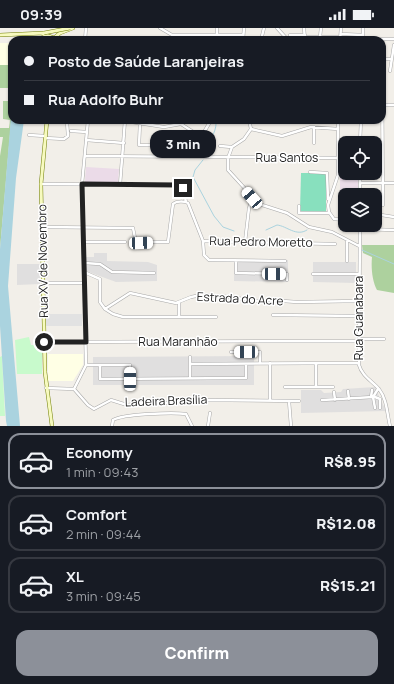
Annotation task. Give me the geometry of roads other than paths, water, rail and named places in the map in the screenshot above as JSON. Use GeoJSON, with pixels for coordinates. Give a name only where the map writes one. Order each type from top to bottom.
{"type":"FeatureCollection","features":[{"type":"Feature","properties":{"kind":"main road"},"geometry":{"type":"LineString","coordinates":[[56,28],[64,28]]}},
{"type":"Feature","properties":{"kind":"main road"},"geometry":{"type":"LineString","coordinates":[[57,36],[64,28]]}},
{"type":"Feature","properties":{"kind":"main road"},"geometry":{"type":"LineString","coordinates":[[60,33],[71,28]]}},
{"type":"Feature","properties":{"kind":"main road"},"geometry":{"type":"LineString","coordinates":[[0,34],[42,33],[71,28]]}},
{"type":"Feature","properties":{"kind":"main road"},"geometry":{"type":"LineString","coordinates":[[42,33],[48,36]]}},
{"type":"Feature","properties":{"kind":"main road","name":"Rua XV de Novembro"},"geometry":{"type":"LineString","coordinates":[[46,124],[41,184],[44,342],[46,388],[52,426]]}},
{"type":"Feature","properties":{"kind":"street"},"geometry":{"type":"LineString","coordinates":[[160,28],[172,35],[242,36],[244,28]]}},
{"type":"Feature","properties":{"kind":"street"},"geometry":{"type":"LineString","coordinates":[[217,28],[217,35]]}},
{"type":"Feature","properties":{"kind":"street"},"geometry":{"type":"LineString","coordinates":[[277,28],[284,36]]}},
{"type":"Feature","properties":{"kind":"street"},"geometry":{"type":"LineString","coordinates":[[352,36],[363,35],[363,28]]}},
{"type":"Feature","properties":{"kind":"street"},"geometry":{"type":"LineString","coordinates":[[290,35],[298,36]]}},
{"type":"Feature","properties":{"kind":"street"},"geometry":{"type":"LineString","coordinates":[[390,71],[394,45]]}},
{"type":"Feature","properties":{"kind":"street"},"geometry":{"type":"LineString","coordinates":[[386,59],[391,59]]}},
{"type":"Feature","properties":{"kind":"street"},"geometry":{"type":"LineString","coordinates":[[29,135],[64,139],[68,136],[68,124]]}},
{"type":"Feature","properties":{"kind":"street"},"geometry":{"type":"LineString","coordinates":[[46,388],[74,389],[86,365],[82,184],[88,124]]}},
{"type":"Feature","properties":{"kind":"street"},"geometry":{"type":"LineString","coordinates":[[41,184],[120,184],[126,124]]}},
{"type":"Feature","properties":{"kind":"street"},"geometry":{"type":"LineString","coordinates":[[140,124],[139,145],[214,146]]}},
{"type":"Feature","properties":{"kind":"street"},"geometry":{"type":"LineString","coordinates":[[146,124],[164,127],[181,124],[198,135],[204,132],[209,124]]}},
{"type":"Feature","properties":{"kind":"street"},"geometry":{"type":"LineString","coordinates":[[220,146],[232,147],[244,140],[251,129],[250,124]]}},
{"type":"Feature","properties":{"kind":"street"},"geometry":{"type":"LineString","coordinates":[[338,124],[338,136]]}},
{"type":"Feature","properties":{"kind":"street"},"geometry":{"type":"LineString","coordinates":[[360,136],[361,124]]}},
{"type":"Feature","properties":{"kind":"street"},"geometry":{"type":"LineString","coordinates":[[382,124],[383,205]]}},
{"type":"Feature","properties":{"kind":"street"},"geometry":{"type":"LineString","coordinates":[[251,129],[282,136],[314,127],[338,129]]}},
{"type":"Feature","properties":{"kind":"street"},"geometry":{"type":"LineString","coordinates":[[314,127],[314,144]]}},
{"type":"Feature","properties":{"kind":"street"},"geometry":{"type":"LineString","coordinates":[[71,131],[87,132]]}},
{"type":"Feature","properties":{"kind":"street"},"geometry":{"type":"LineString","coordinates":[[86,140],[124,143]]}},
{"type":"Feature","properties":{"kind":"street"},"geometry":{"type":"LineString","coordinates":[[232,147],[228,158],[228,170],[252,198],[262,205],[287,213],[309,227],[332,232],[347,241],[360,246]]}},
{"type":"Feature","properties":{"kind":"street","name":"Rua Santos"},"geometry":{"type":"LineString","coordinates":[[85,156],[338,158]]}},
{"type":"Feature","properties":{"kind":"street"},"geometry":{"type":"LineString","coordinates":[[310,172],[327,173],[330,213],[336,220],[338,220]]}},
{"type":"Feature","properties":{"kind":"street"},"geometry":{"type":"LineString","coordinates":[[328,201],[337,181],[338,172]]}},
{"type":"Feature","properties":{"kind":"street"},"geometry":{"type":"LineString","coordinates":[[360,188],[360,183],[394,183]]}},
{"type":"Feature","properties":{"kind":"street","name":"Rua Pedro Moretto"},"geometry":{"type":"LineString","coordinates":[[120,184],[179,185],[183,188],[186,202],[203,241],[334,244]]}},
{"type":"Feature","properties":{"kind":"street"},"geometry":{"type":"LineString","coordinates":[[244,242],[252,198]]}},
{"type":"Feature","properties":{"kind":"street"},"geometry":{"type":"LineString","coordinates":[[42,227],[133,228],[136,240],[138,242],[168,242],[173,204],[176,202],[186,202]]}},
{"type":"Feature","properties":{"kind":"street"},"geometry":{"type":"LineString","coordinates":[[299,206],[299,213],[330,213]]}},
{"type":"Feature","properties":{"kind":"street"},"geometry":{"type":"LineString","coordinates":[[382,215],[394,217]]}},
{"type":"Feature","properties":{"kind":"street"},"geometry":{"type":"LineString","coordinates":[[382,230],[394,230]]}},
{"type":"Feature","properties":{"kind":"street","name":"Rua Guanabara"},"geometry":{"type":"LineString","coordinates":[[360,232],[358,363],[362,373],[378,388],[385,403],[390,426]]}},
{"type":"Feature","properties":{"kind":"street"},"geometry":{"type":"LineString","coordinates":[[203,241],[204,256],[207,260],[285,261]]}},
{"type":"Feature","properties":{"kind":"street"},"geometry":{"type":"LineString","coordinates":[[347,241],[347,261]]}},
{"type":"Feature","properties":{"kind":"street"},"geometry":{"type":"LineString","coordinates":[[84,242],[125,242]]}},
{"type":"Feature","properties":{"kind":"street"},"geometry":{"type":"LineString","coordinates":[[236,261],[236,273],[287,274],[287,280]]}},
{"type":"Feature","properties":{"kind":"street"},"geometry":{"type":"LineString","coordinates":[[84,263],[100,264],[112,272],[154,273]]}},
{"type":"Feature","properties":{"kind":"street"},"geometry":{"type":"LineString","coordinates":[[84,272],[100,279],[100,302],[105,309],[113,314],[123,317],[216,317]]}},
{"type":"Feature","properties":{"kind":"street"},"geometry":{"type":"LineString","coordinates":[[314,274],[359,274]]}},
{"type":"Feature","properties":{"kind":"street"},"geometry":{"type":"LineString","coordinates":[[43,283],[85,283]]}},
{"type":"Feature","properties":{"kind":"street","name":"Estrada do Acre"},"geometry":{"type":"LineString","coordinates":[[105,309],[130,293],[179,303],[191,297],[201,295],[232,297],[254,301],[359,301]]}},
{"type":"Feature","properties":{"kind":"street"},"geometry":{"type":"LineString","coordinates":[[179,303],[179,317]]}},
{"type":"Feature","properties":{"kind":"street"},"geometry":{"type":"LineString","coordinates":[[273,316],[359,316]]}},
{"type":"Feature","properties":{"kind":"street","name":"Rua Maranhão"},"geometry":{"type":"LineString","coordinates":[[44,342],[384,339]]}},
{"type":"Feature","properties":{"kind":"street"},"geometry":{"type":"LineString","coordinates":[[232,352],[260,352],[260,364]]}},
{"type":"Feature","properties":{"kind":"street"},"geometry":{"type":"LineString","coordinates":[[190,357],[190,378]]}},
{"type":"Feature","properties":{"kind":"street"},"geometry":{"type":"LineString","coordinates":[[270,363],[270,400]]}},
{"type":"Feature","properties":{"kind":"street"},"geometry":{"type":"LineString","coordinates":[[190,364],[358,363]]}},
{"type":"Feature","properties":{"kind":"street"},"geometry":{"type":"LineString","coordinates":[[100,365],[100,379],[130,379],[246,378],[246,364]]}},
{"type":"Feature","properties":{"kind":"street"},"geometry":{"type":"LineString","coordinates":[[316,364],[316,387]]}},
{"type":"Feature","properties":{"kind":"street"},"geometry":{"type":"LineString","coordinates":[[86,365],[130,365],[130,379]]}},
{"type":"Feature","properties":{"kind":"street"},"geometry":{"type":"LineString","coordinates":[[285,387],[334,387]]}},
{"type":"Feature","properties":{"kind":"street"},"geometry":{"type":"LineString","coordinates":[[373,397],[378,388]]}},
{"type":"Feature","properties":{"kind":"street","name":"Ladeira Brasília"},"geometry":{"type":"LineString","coordinates":[[74,389],[88,406],[94,409],[111,400],[128,405],[147,402],[172,403],[205,400],[299,401]]}},
{"type":"Feature","properties":{"kind":"street"},"geometry":{"type":"LineString","coordinates":[[372,390],[375,408]]}},
{"type":"Feature","properties":{"kind":"street"},"geometry":{"type":"LineString","coordinates":[[348,391],[349,399]]}},
{"type":"Feature","properties":{"kind":"street"},"geometry":{"type":"LineString","coordinates":[[334,392],[335,400]]}},
{"type":"Feature","properties":{"kind":"street"},"geometry":{"type":"LineString","coordinates":[[322,400],[373,397],[380,399],[380,408]]}},
{"type":"Feature","properties":{"kind":"street"},"geometry":{"type":"LineString","coordinates":[[289,401],[291,426]]}},
{"type":"Feature","properties":{"kind":"street"},"geometry":{"type":"LineString","coordinates":[[208,426],[210,413]]}},
{"type":"Feature","properties":{"kind":"street"},"geometry":{"type":"LineString","coordinates":[[112,426],[113,420],[142,414],[186,414],[192,426]]}},
{"type":"Feature","properties":{"kind":"water"},"geometry":{"type":"Polygon","coordinates":[[[10,124],[23,124],[16,178],[8,286],[20,426],[7,426],[6,421],[0,326],[0,249],[10,124]]]}},
{"type":"Feature","properties":{"kind":"waterway"},"geometry":{"type":"LineString","coordinates":[[207,145],[215,130],[216,124]]}},
{"type":"Feature","properties":{"kind":"waterway"},"geometry":{"type":"LineString","coordinates":[[203,150],[203,155]]}},
{"type":"Feature","properties":{"kind":"waterway"},"geometry":{"type":"LineString","coordinates":[[203,160],[195,170],[193,177],[214,216],[223,227],[234,231]]}},
{"type":"Feature","properties":{"kind":"waterway"},"geometry":{"type":"LineString","coordinates":[[266,230],[277,225],[295,232],[303,232],[307,230]]}},
{"type":"Feature","properties":{"kind":"waterway"},"geometry":{"type":"LineString","coordinates":[[362,250],[394,264]]}}]}
